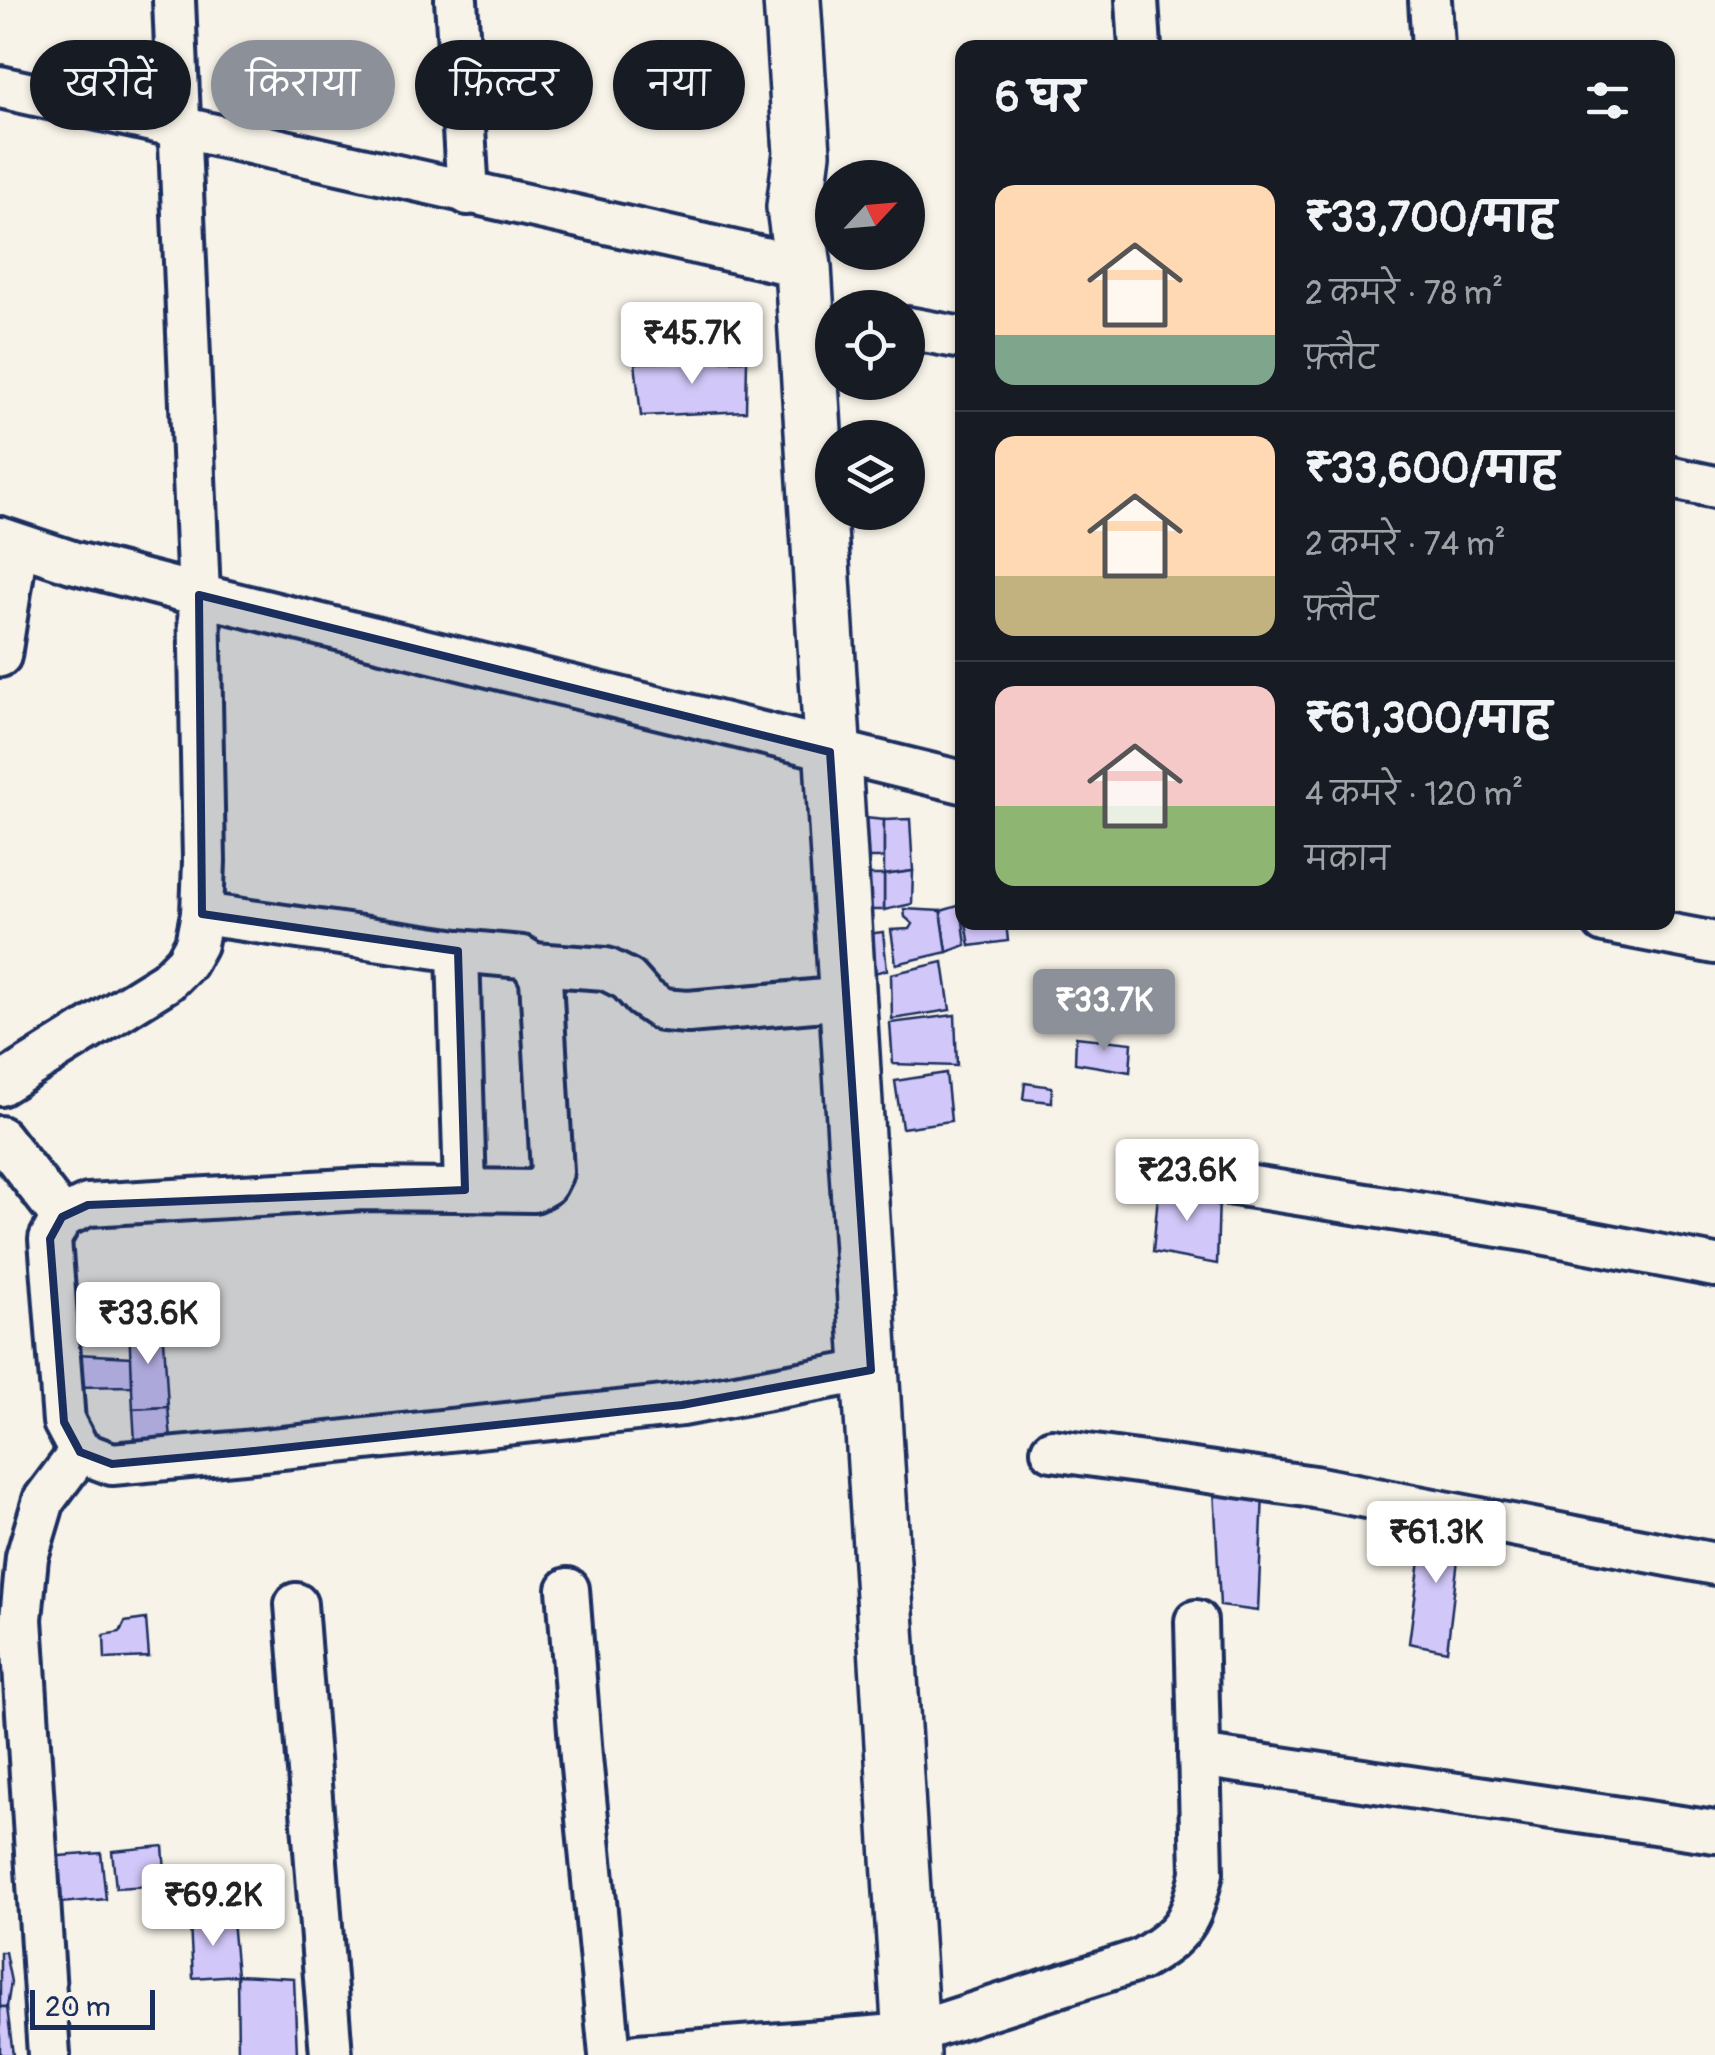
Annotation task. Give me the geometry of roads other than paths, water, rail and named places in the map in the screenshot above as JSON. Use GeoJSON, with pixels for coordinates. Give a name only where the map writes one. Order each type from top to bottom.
{"type":"FeatureCollection","features":[{"type":"Feature","properties":{"kind":"street"},"geometry":{"type":"LineString","coordinates":[[174,0],[177,40]]}},
{"type":"Feature","properties":{"kind":"street"},"geometry":{"type":"LineString","coordinates":[[456,0],[468,194]]}},
{"type":"Feature","properties":{"kind":"street"},"geometry":{"type":"LineString","coordinates":[[761,0],[772,168],[795,207],[814,297],[830,752],[911,2044]]}},
{"type":"Feature","properties":{"kind":"street"},"geometry":{"type":"LineString","coordinates":[[792,0],[802,153],[795,207]]}},
{"type":"Feature","properties":{"kind":"street"},"geometry":{"type":"LineString","coordinates":[[1137,0],[1140,40]]}},
{"type":"Feature","properties":{"kind":"street"},"geometry":{"type":"LineString","coordinates":[[1430,0],[1432,40]]}},
{"type":"Feature","properties":{"kind":"street"},"geometry":{"type":"LineString","coordinates":[[0,87],[30,93]]}},
{"type":"Feature","properties":{"kind":"street"},"geometry":{"type":"LineString","coordinates":[[191,128],[468,194],[591,217],[814,297]]}},
{"type":"Feature","properties":{"kind":"street"},"geometry":{"type":"LineString","coordinates":[[0,1085],[166,981],[186,962],[196,944],[202,914],[199,595],[182,130]]}},
{"type":"Feature","properties":{"kind":"street"},"geometry":{"type":"LineString","coordinates":[[925,331],[955,337]]}},
{"type":"Feature","properties":{"kind":"street"},"geometry":{"type":"LineString","coordinates":[[1675,478],[1715,487]]}},
{"type":"Feature","properties":{"kind":"street"},"geometry":{"type":"LineString","coordinates":[[0,656],[8,541],[199,595],[955,780]]}},
{"type":"Feature","properties":{"kind":"street"},"geometry":{"type":"LineString","coordinates":[[202,914],[458,952],[522,957],[533,964],[606,970],[628,980],[662,1010],[688,1012],[847,998]]}},
{"type":"Feature","properties":{"kind":"street"},"geometry":{"type":"LineString","coordinates":[[1646,930],[1715,943]]}},
{"type":"Feature","properties":{"kind":"street"},"geometry":{"type":"LineString","coordinates":[[458,952],[465,1190]]}},
{"type":"Feature","properties":{"kind":"street"},"geometry":{"type":"LineString","coordinates":[[533,964],[541,979],[552,1172],[546,1184],[534,1190],[364,1189],[88,1204],[62,1217],[50,1239],[62,1404],[64,1422],[80,1452],[112,1464],[244,1452],[682,1405],[871,1370]]}},
{"type":"Feature","properties":{"kind":"street"},"geometry":{"type":"LineString","coordinates":[[0,1137],[62,1217]]}},
{"type":"Feature","properties":{"kind":"street"},"geometry":{"type":"LineString","coordinates":[[1158,1172],[1531,1231],[1715,1266]]}},
{"type":"Feature","properties":{"kind":"street"},"geometry":{"type":"LineString","coordinates":[[1052,1450],[1314,1487],[1715,1564]]}},
{"type":"Feature","properties":{"kind":"street"},"geometry":{"type":"LineString","coordinates":[[49,2055],[21,1619],[27,1557],[44,1500],[80,1452]]}},
{"type":"Feature","properties":{"kind":"street"},"geometry":{"type":"LineString","coordinates":[[568,1589],[580,1757],[610,2055]]}},
{"type":"Feature","properties":{"kind":"street"},"geometry":{"type":"LineString","coordinates":[[296,1604],[331,2055]]}},
{"type":"Feature","properties":{"kind":"street"},"geometry":{"type":"LineString","coordinates":[[638,2055],[911,2044],[1140,1960],[1174,1940],[1193,1911],[1202,1872],[1196,1621]]}},
{"type":"Feature","properties":{"kind":"street"},"geometry":{"type":"LineString","coordinates":[[1198,1756],[1715,1832]]}}]}
